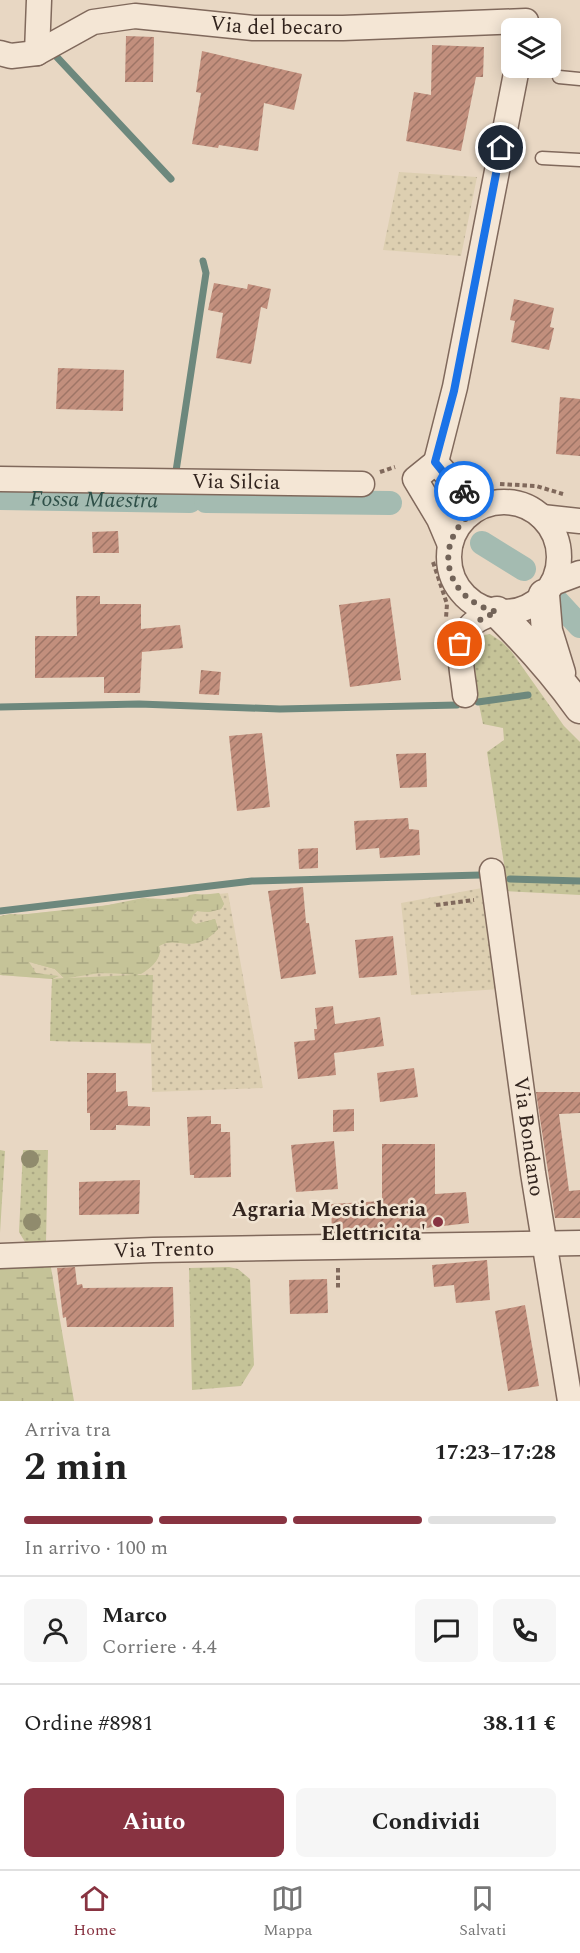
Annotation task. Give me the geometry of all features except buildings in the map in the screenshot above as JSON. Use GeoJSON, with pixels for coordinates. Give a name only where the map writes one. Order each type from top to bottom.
{"type":"FeatureCollection","features":[{"type":"Feature","properties":{"kind":"street"},"geometry":{"type":"LineString","coordinates":[[37,53],[39,0]]}},
{"type":"Feature","properties":{"kind":"street","name":"Via del becaro"},"geometry":{"type":"LineString","coordinates":[[0,53],[11,56],[37,53],[93,22],[135,15],[253,28],[344,28],[527,16]]}},
{"type":"Feature","properties":{"kind":"street"},"geometry":{"type":"LineString","coordinates":[[450,545],[439,519],[415,479],[435,462],[455,387],[515,78]]}},
{"type":"Feature","properties":{"kind":"street"},"geometry":{"type":"LineString","coordinates":[[435,462],[447,477],[465,492],[487,504]]}},
{"type":"Feature","properties":{"kind":"street","name":"Via Silcia"},"geometry":{"type":"LineString","coordinates":[[0,479],[362,484]]}},
{"type":"Feature","properties":{"kind":"street"},"geometry":{"type":"LineString","coordinates":[[572,696],[547,631],[549,589],[558,569],[558,548],[551,528],[530,508],[516,503],[487,504],[474,510],[463,520],[455,531],[450,545],[448,560],[451,576],[458,589],[476,604],[497,612],[515,612],[531,606],[549,589],[580,573]]}},
{"type":"Feature","properties":{"kind":"street"},"geometry":{"type":"LineString","coordinates":[[542,517],[580,521]]}},
{"type":"Feature","properties":{"kind":"street"},"geometry":{"type":"LineString","coordinates":[[465,695],[460,644],[463,635],[475,621],[497,612]]}},
{"type":"Feature","properties":{"kind":"street"},"geometry":{"type":"LineString","coordinates":[[497,612],[524,638],[572,696]]}},
{"type":"Feature","properties":{"kind":"street","name":"Via Bondano"},"geometry":{"type":"LineString","coordinates":[[492,871],[543,1243],[570,1401]]}},
{"type":"Feature","properties":{"kind":"street","name":"Via Trento"},"geometry":{"type":"LineString","coordinates":[[0,1256],[153,1250],[580,1242]]}},
{"type":"Feature","properties":{"kind":"lane"},"geometry":{"type":"LineString","coordinates":[[561,77],[580,79]]}},
{"type":"Feature","properties":{"kind":"lane"},"geometry":{"type":"LineString","coordinates":[[542,158],[580,160]]}},
{"type":"Feature","properties":{"kind":"lane"},"geometry":{"type":"LineString","coordinates":[[549,589],[580,560]]}},
{"type":"Feature","properties":{"kind":"path"},"geometry":{"type":"LineString","coordinates":[[436,904],[496,897]]}},
{"type":"Feature","properties":{"kind":"shaded area"},"geometry":{"type":"Polygon","coordinates":[[[399,172],[477,177],[461,256],[383,250],[399,172]]]}},
{"type":"Feature","properties":{"kind":"shaded area"},"geometry":{"type":"Polygon","coordinates":[[[482,888],[500,989],[411,995],[401,903],[482,888]]]}},
{"type":"Feature","properties":{"kind":"shaded area"},"geometry":{"type":"Polygon","coordinates":[[[228,893],[263,1088],[152,1092],[151,1044],[50,1041],[52,979],[0,975],[0,917],[228,893]]]}},
{"type":"Feature","properties":{"kind":"green space"},"geometry":{"type":"Polygon","coordinates":[[[490,634],[511,651],[564,726],[580,742],[580,895],[505,891],[504,864],[487,752],[504,740],[503,728],[483,724],[474,680],[472,646],[484,635],[490,634]]]}},
{"type":"Feature","properties":{"kind":"green space"},"geometry":{"type":"Polygon","coordinates":[[[219,893],[224,904],[221,909],[209,912],[197,911],[191,921],[196,924],[215,919],[218,929],[200,942],[193,944],[173,942],[159,946],[157,960],[137,975],[153,975],[151,1043],[50,1041],[52,979],[64,978],[55,969],[33,963],[0,931],[0,916],[10,914],[55,916],[65,910],[78,911],[143,898],[162,899],[167,902],[184,900],[189,895],[195,894],[219,893]],[[106,972],[68,978],[133,975],[106,972]]]}},
{"type":"Feature","properties":{"kind":"green space"},"geometry":{"type":"Polygon","coordinates":[[[219,893],[224,904],[221,909],[209,912],[197,911],[191,920],[196,924],[215,919],[218,929],[200,942],[193,944],[173,942],[159,946],[158,959],[141,974],[93,973],[64,978],[55,969],[29,962],[36,973],[59,976],[52,979],[0,975],[0,917],[219,893]]]}},
{"type":"Feature","properties":{"kind":"green space"},"geometry":{"type":"Polygon","coordinates":[[[0,1150],[5,1151],[0,1233],[0,1150]]]}},
{"type":"Feature","properties":{"kind":"green space"},"geometry":{"type":"Polygon","coordinates":[[[23,1150],[48,1150],[46,1243],[25,1242],[19,1232],[23,1150]]]}},
{"type":"Feature","properties":{"kind":"green space"},"geometry":{"type":"Polygon","coordinates":[[[50,1262],[74,1401],[0,1401],[0,1265],[50,1262]]]}},
{"type":"Feature","properties":{"kind":"green space"},"geometry":{"type":"Polygon","coordinates":[[[229,1267],[238,1269],[250,1279],[254,1365],[241,1386],[192,1390],[189,1268],[229,1267]]]}},
{"type":"Feature","properties":{"kind":"waterway"},"geometry":{"type":"LineString","coordinates":[[54,54],[171,179]]}},
{"type":"Feature","properties":{"kind":"waterway"},"geometry":{"type":"LineString","coordinates":[[176,471],[206,273],[203,261]]}},
{"type":"Feature","properties":{"kind":"waterway","name":"Fossa Maestra"},"geometry":{"type":"LineString","coordinates":[[0,498],[190,501]]}},
{"type":"Feature","properties":{"kind":"waterway","name":"Fossa Maestra"},"geometry":{"type":"LineString","coordinates":[[206,501],[390,503]]}},
{"type":"Feature","properties":{"kind":"waterway","name":"Fossa Maestra"},"geometry":{"type":"LineString","coordinates":[[482,543],[524,569]]}},
{"type":"Feature","properties":{"kind":"waterway","name":"Fossa Maestra"},"geometry":{"type":"LineString","coordinates":[[553,597],[580,626]]}},
{"type":"Feature","properties":{"kind":"waterway"},"geometry":{"type":"LineString","coordinates":[[478,702],[528,695]]}},
{"type":"Feature","properties":{"kind":"waterway"},"geometry":{"type":"LineString","coordinates":[[0,707],[139,704],[280,709],[457,705]]}},
{"type":"Feature","properties":{"kind":"waterway"},"geometry":{"type":"LineString","coordinates":[[0,911],[252,881],[481,875]]}},
{"type":"Feature","properties":{"kind":"waterway"},"geometry":{"type":"LineString","coordinates":[[510,879],[580,881]]}},
{"type":"Feature","properties":{"kind":"way so far"},"geometry":{"type":"LineString","coordinates":[[460,644],[463,635],[475,621],[497,612],[469,601],[458,589],[451,576],[448,560],[455,531],[474,510],[487,504],[464,491]]}},
{"type":"Feature","properties":{"kind":"place","name":"Agraria Mesticheria Elettricita'"},"geometry":{"type":"Point","coordinates":[438,1222]}},
{"type":"Feature","properties":{"kind":"route"},"geometry":{"type":"LineString","coordinates":[[464,491],[447,477],[435,462],[454,391],[501,148]]}}]}
